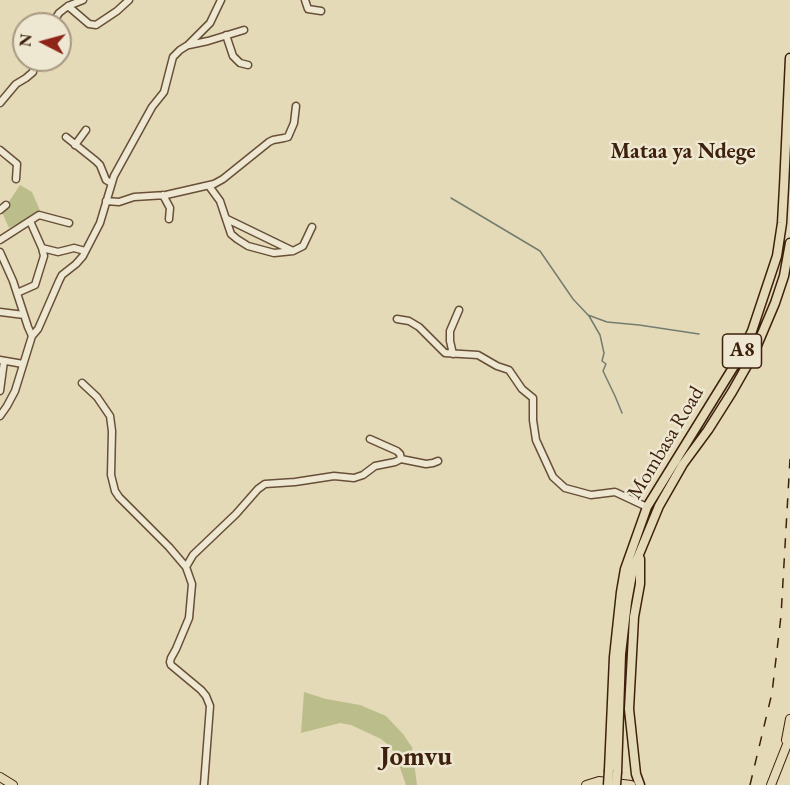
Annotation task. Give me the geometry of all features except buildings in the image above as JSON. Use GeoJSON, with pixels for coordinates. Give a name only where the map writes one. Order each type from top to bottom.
{"type":"FeatureCollection","features":[{"type":"Feature","properties":{"kind":"highway","name":"Mombasa Road"},"geometry":{"type":"LineString","coordinates":[[616,785],[614,657],[625,570],[647,507],[739,358],[752,332],[765,294],[777,256],[782,223],[790,58]]}},
{"type":"Feature","properties":{"kind":"highway","name":"Mombasa Road"},"geometry":{"type":"LineString","coordinates":[[608,785],[616,692],[633,570],[659,506],[683,464],[708,430],[753,355],[784,276],[790,243]]}},
{"type":"Feature","properties":{"kind":"highway"},"geometry":{"type":"LineString","coordinates":[[640,552],[640,584],[634,617],[630,710],[636,774],[640,785]]}},
{"type":"Feature","properties":{"kind":"main road"},"geometry":{"type":"LineString","coordinates":[[782,759],[790,719]]}},
{"type":"Feature","properties":{"kind":"main road"},"geometry":{"type":"LineString","coordinates":[[771,785],[790,737]]}},
{"type":"Feature","properties":{"kind":"main road"},"geometry":{"type":"LineString","coordinates":[[0,777],[13,785]]}},
{"type":"Feature","properties":{"kind":"main road"},"geometry":{"type":"LineString","coordinates":[[586,785],[599,781],[629,785]]}},
{"type":"Feature","properties":{"kind":"street"},"geometry":{"type":"LineString","coordinates":[[61,12],[68,6],[83,0]]}},
{"type":"Feature","properties":{"kind":"street"},"geometry":{"type":"LineString","coordinates":[[68,6],[90,24],[96,26],[129,0]]}},
{"type":"Feature","properties":{"kind":"street"},"geometry":{"type":"LineString","coordinates":[[0,416],[12,398],[32,336],[42,320],[60,278],[79,261],[85,251],[100,223],[118,167],[152,107],[164,92],[173,57],[210,23],[221,0]]}},
{"type":"Feature","properties":{"kind":"street"},"geometry":{"type":"LineString","coordinates":[[305,0],[308,9],[321,12]]}},
{"type":"Feature","properties":{"kind":"street"},"geometry":{"type":"LineString","coordinates":[[188,45],[244,30]]}},
{"type":"Feature","properties":{"kind":"street"},"geometry":{"type":"LineString","coordinates":[[226,35],[233,56],[240,63],[248,65]]}},
{"type":"Feature","properties":{"kind":"street"},"geometry":{"type":"LineString","coordinates":[[0,103],[16,84],[33,72]]}},
{"type":"Feature","properties":{"kind":"street"},"geometry":{"type":"LineString","coordinates":[[106,201],[119,202],[134,197],[163,195],[209,186],[223,179],[273,140],[288,136],[294,123],[296,106]]}},
{"type":"Feature","properties":{"kind":"street"},"geometry":{"type":"LineString","coordinates":[[75,145],[86,130]]}},
{"type":"Feature","properties":{"kind":"street"},"geometry":{"type":"LineString","coordinates":[[66,137],[100,165],[106,180],[111,183]]}},
{"type":"Feature","properties":{"kind":"street"},"geometry":{"type":"LineString","coordinates":[[0,150],[17,164],[16,179]]}},
{"type":"Feature","properties":{"kind":"street"},"geometry":{"type":"LineString","coordinates":[[209,186],[220,201],[230,231],[234,237],[248,246],[274,253],[293,251],[303,246],[312,227]]}},
{"type":"Feature","properties":{"kind":"street"},"geometry":{"type":"LineString","coordinates":[[163,195],[170,208],[169,219]]}},
{"type":"Feature","properties":{"kind":"street"},"geometry":{"type":"LineString","coordinates":[[0,210],[6,204]]}},
{"type":"Feature","properties":{"kind":"street"},"geometry":{"type":"LineString","coordinates":[[0,240],[40,215],[69,223]]}},
{"type":"Feature","properties":{"kind":"street"},"geometry":{"type":"LineString","coordinates":[[227,219],[293,251]]}},
{"type":"Feature","properties":{"kind":"street"},"geometry":{"type":"LineString","coordinates":[[17,293],[35,285],[44,256],[30,221]]}},
{"type":"Feature","properties":{"kind":"street"},"geometry":{"type":"LineString","coordinates":[[42,248],[58,252],[74,248],[85,251]]}},
{"type":"Feature","properties":{"kind":"street"},"geometry":{"type":"LineString","coordinates":[[0,252],[32,336]]}},
{"type":"Feature","properties":{"kind":"street"},"geometry":{"type":"LineString","coordinates":[[453,354],[450,334],[459,310]]}},
{"type":"Feature","properties":{"kind":"street"},"geometry":{"type":"LineString","coordinates":[[0,312],[24,315]]}},
{"type":"Feature","properties":{"kind":"street"},"geometry":{"type":"LineString","coordinates":[[397,319],[415,324],[443,352],[478,355],[509,370],[522,389],[534,401],[535,435],[549,472],[559,483],[571,491],[591,495],[615,492],[647,507]]}},
{"type":"Feature","properties":{"kind":"street"},"geometry":{"type":"LineString","coordinates":[[0,391],[2,360],[23,364]]}},
{"type":"Feature","properties":{"kind":"street"},"geometry":{"type":"LineString","coordinates":[[82,383],[97,397],[110,416],[111,475],[115,491],[186,567],[192,584],[189,618],[171,657],[171,665],[201,690],[210,706],[204,785]]}},
{"type":"Feature","properties":{"kind":"street"},"geometry":{"type":"LineString","coordinates":[[369,439],[397,451],[401,459]]}},
{"type":"Feature","properties":{"kind":"street"},"geometry":{"type":"LineString","coordinates":[[186,567],[200,546],[265,484],[295,483],[334,476],[354,478],[363,475],[375,466],[401,459],[426,464],[438,461]]}},
{"type":"Feature","properties":{"kind":"green space"},"geometry":{"type":"Polygon","coordinates":[[[20,185],[32,192],[41,213],[9,228],[2,212],[20,185]]]}},
{"type":"Feature","properties":{"kind":"green space"},"geometry":{"type":"Polygon","coordinates":[[[304,692],[326,699],[360,705],[386,716],[412,747],[417,785],[406,785],[391,747],[381,739],[351,725],[340,723],[301,733],[304,692]]]}},
{"type":"Feature","properties":{"kind":"waterway"},"geometry":{"type":"LineString","coordinates":[[451,198],[540,251],[573,299],[588,315],[607,322],[699,334]]}},
{"type":"Feature","properties":{"kind":"waterway"},"geometry":{"type":"LineString","coordinates":[[589,316],[600,335],[604,353],[602,361],[606,364],[603,371],[622,413]]}},
{"type":"Feature","properties":{"kind":"railway"},"geometry":{"type":"LineString","coordinates":[[750,785],[772,693],[781,616],[790,459]]}},
{"type":"Feature","properties":{"kind":"district","name":"Mataa ya Ndege"},"geometry":{"type":"Point","coordinates":[683,152]}},
{"type":"Feature","properties":{"kind":"district","name":"Jomvu"},"geometry":{"type":"Point","coordinates":[416,758]}}]}
